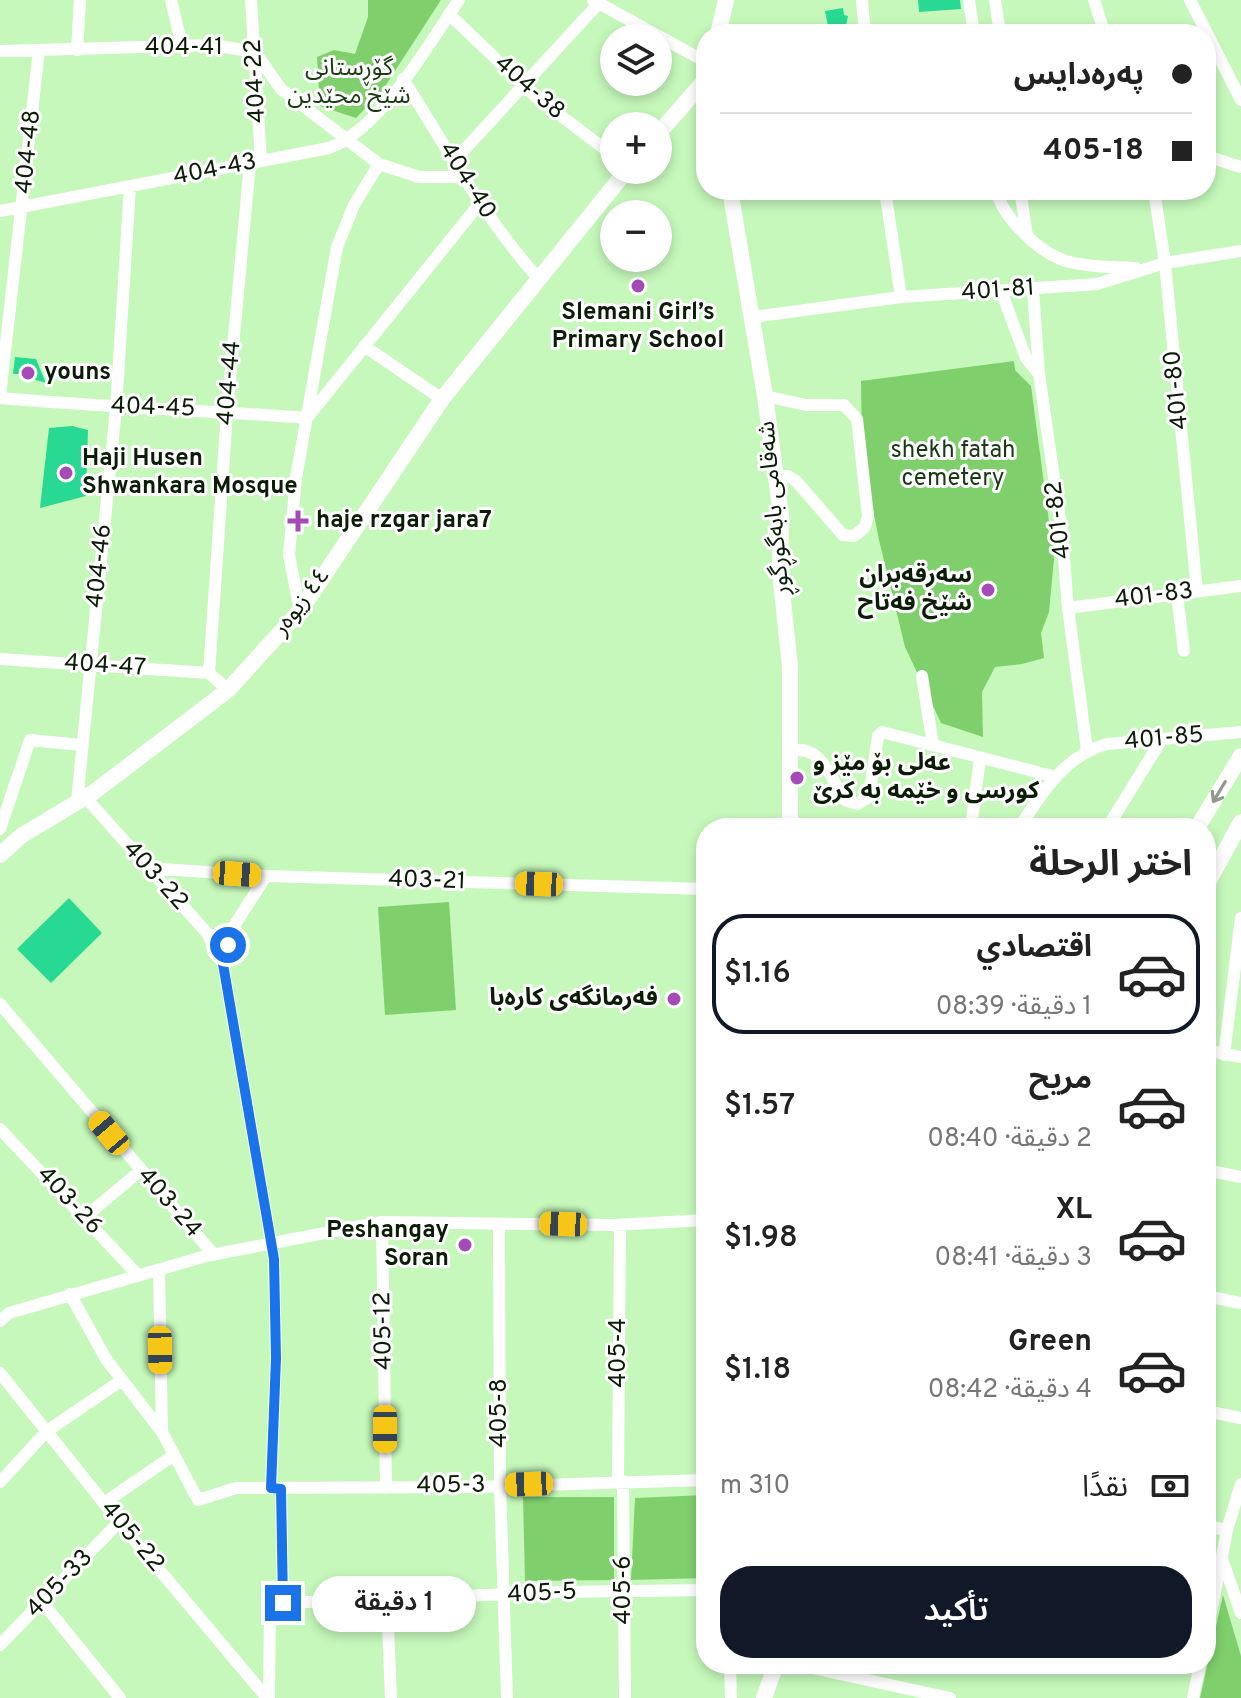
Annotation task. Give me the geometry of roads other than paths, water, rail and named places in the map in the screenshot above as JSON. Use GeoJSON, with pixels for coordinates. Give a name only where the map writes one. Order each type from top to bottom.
{"type":"FeatureCollection","features":[{"type":"Feature","properties":{"kind":"street"},"geometry":{"type":"LineString","coordinates":[[77,50],[80,0]]}},
{"type":"Feature","properties":{"kind":"street"},"geometry":{"type":"LineString","coordinates":[[171,0],[182,46]]}},
{"type":"Feature","properties":{"kind":"street","name":"404-22"},"geometry":{"type":"LineString","coordinates":[[251,0],[255,52],[255,162]]}},
{"type":"Feature","properties":{"kind":"street","name":"404-43"},"geometry":{"type":"LineString","coordinates":[[0,211],[329,148],[349,141],[375,119],[459,0]]}},
{"type":"Feature","properties":{"kind":"street"},"geometry":{"type":"LineString","coordinates":[[720,24],[726,0]]}},
{"type":"Feature","properties":{"kind":"street"},"geometry":{"type":"LineString","coordinates":[[862,0],[864,24]]}},
{"type":"Feature","properties":{"kind":"street"},"geometry":{"type":"LineString","coordinates":[[969,0],[973,24]]}},
{"type":"Feature","properties":{"kind":"street"},"geometry":{"type":"LineString","coordinates":[[995,0],[999,24]]}},
{"type":"Feature","properties":{"kind":"street"},"geometry":{"type":"LineString","coordinates":[[1094,0],[1102,24]]}},
{"type":"Feature","properties":{"kind":"street"},"geometry":{"type":"LineString","coordinates":[[1190,0],[1202,24]]}},
{"type":"Feature","properties":{"kind":"street"},"geometry":{"type":"LineString","coordinates":[[455,160],[596,2],[696,57]]}},
{"type":"Feature","properties":{"kind":"street","name":"404-38"},"geometry":{"type":"LineString","coordinates":[[449,14],[524,86],[600,145]]}},
{"type":"Feature","properties":{"kind":"street","name":"404-41"},"geometry":{"type":"LineString","coordinates":[[0,51],[213,45],[255,52],[281,89],[379,164],[419,177],[465,177]]}},
{"type":"Feature","properties":{"kind":"street","name":"404-48"},"geometry":{"type":"LineString","coordinates":[[0,397],[39,50]]}},
{"type":"Feature","properties":{"kind":"street"},"geometry":{"type":"LineString","coordinates":[[1216,51],[1241,100]]}},
{"type":"Feature","properties":{"kind":"street","name":"404-40"},"geometry":{"type":"LineString","coordinates":[[403,79],[480,203],[538,278]]}},
{"type":"Feature","properties":{"kind":"street"},"geometry":{"type":"LineString","coordinates":[[672,118],[696,90]]}},
{"type":"Feature","properties":{"kind":"street"},"geometry":{"type":"LineString","coordinates":[[1216,159],[1241,167]]}},
{"type":"Feature","properties":{"kind":"street","name":"404-44"},"geometry":{"type":"LineString","coordinates":[[209,673],[227,412],[255,162]]}},
{"type":"Feature","properties":{"kind":"street"},"geometry":{"type":"LineString","coordinates":[[300,611],[289,555],[296,478],[337,247],[354,205],[379,164]]}},
{"type":"Feature","properties":{"kind":"street","name":"٤٤ زیوەر"},"geometry":{"type":"LineString","coordinates":[[0,855],[21,836],[162,743],[228,690],[300,611],[442,399],[615,184]]}},
{"type":"Feature","properties":{"kind":"street","name":"404-46"},"geometry":{"type":"LineString","coordinates":[[81,799],[82,745],[116,408],[130,186]]}},
{"type":"Feature","properties":{"kind":"street","name":"شەقامی بابەگوڕگوڕ"},"geometry":{"type":"LineString","coordinates":[[732,200],[753,317],[781,515],[780,572],[790,667],[790,818]]}},
{"type":"Feature","properties":{"kind":"street"},"geometry":{"type":"LineString","coordinates":[[886,200],[901,297]]}},
{"type":"Feature","properties":{"kind":"street"},"geometry":{"type":"LineString","coordinates":[[999,200],[1027,236],[1063,260],[1146,269]]}},
{"type":"Feature","properties":{"kind":"street"},"geometry":{"type":"LineString","coordinates":[[1022,200],[1027,236]]}},
{"type":"Feature","properties":{"kind":"street","name":"401-80"},"geometry":{"type":"LineString","coordinates":[[1156,200],[1165,263],[1197,591]]}},
{"type":"Feature","properties":{"kind":"street"},"geometry":{"type":"LineString","coordinates":[[307,418],[480,203]]}},
{"type":"Feature","properties":{"kind":"street","name":"401-81"},"geometry":{"type":"LineString","coordinates":[[753,317],[901,297],[1097,284],[1165,263],[1241,251]]}},
{"type":"Feature","properties":{"kind":"street","name":"401-82"},"geometry":{"type":"LineString","coordinates":[[1033,289],[1039,374],[1062,533],[1068,608],[1087,750]]}},
{"type":"Feature","properties":{"kind":"street"},"geometry":{"type":"LineString","coordinates":[[1001,291],[1026,358],[1039,374]]}},
{"type":"Feature","properties":{"kind":"street"},"geometry":{"type":"LineString","coordinates":[[364,346],[442,399]]}},
{"type":"Feature","properties":{"kind":"street"},"geometry":{"type":"LineString","coordinates":[[765,396],[806,405],[844,405],[852,412],[857,419],[868,516],[865,527],[854,536],[843,535],[796,481],[788,476],[776,477]]}},
{"type":"Feature","properties":{"kind":"street","name":"404-45"},"geometry":{"type":"LineString","coordinates":[[0,397],[116,408],[307,418]]}},
{"type":"Feature","properties":{"kind":"street","name":"401-83"},"geometry":{"type":"LineString","coordinates":[[1068,608],[1241,586]]}},
{"type":"Feature","properties":{"kind":"street"},"geometry":{"type":"LineString","coordinates":[[1177,594],[1184,651]]}},
{"type":"Feature","properties":{"kind":"street","name":"404-47"},"geometry":{"type":"LineString","coordinates":[[0,659],[209,673]]}},
{"type":"Feature","properties":{"kind":"street"},"geometry":{"type":"LineString","coordinates":[[209,673],[228,690]]}},
{"type":"Feature","properties":{"kind":"street"},"geometry":{"type":"LineString","coordinates":[[922,676],[933,745]]}},
{"type":"Feature","properties":{"kind":"street"},"geometry":{"type":"LineString","coordinates":[[789,751],[801,749],[818,756],[845,800],[857,804],[869,797],[880,733],[885,731],[1056,777]]}},
{"type":"Feature","properties":{"kind":"street","name":"401-85"},"geometry":{"type":"LineString","coordinates":[[1087,750],[1107,744],[1241,732]]}},
{"type":"Feature","properties":{"kind":"street"},"geometry":{"type":"LineString","coordinates":[[1113,818],[1162,739]]}},
{"type":"Feature","properties":{"kind":"street"},"geometry":{"type":"LineString","coordinates":[[0,829],[30,740],[82,745]]}},
{"type":"Feature","properties":{"kind":"street"},"geometry":{"type":"LineString","coordinates":[[1026,818],[1056,777],[1087,750]]}},
{"type":"Feature","properties":{"kind":"street"},"geometry":{"type":"LineString","coordinates":[[1203,818],[1241,756]]}},
{"type":"Feature","properties":{"kind":"street"},"geometry":{"type":"LineString","coordinates":[[972,818],[980,758]]}},
{"type":"Feature","properties":{"kind":"street","name":"403-22"},"geometry":{"type":"LineString","coordinates":[[81,799],[207,933],[223,964],[274,1259],[276,1488],[283,1603]]}},
{"type":"Feature","properties":{"kind":"street"},"geometry":{"type":"LineString","coordinates":[[1216,863],[1241,822]]}},
{"type":"Feature","properties":{"kind":"street","name":"403-21"},"geometry":{"type":"LineString","coordinates":[[147,868],[266,876],[696,889]]}},
{"type":"Feature","properties":{"kind":"street"},"geometry":{"type":"LineString","coordinates":[[223,964],[234,926],[266,876]]}},
{"type":"Feature","properties":{"kind":"street"},"geometry":{"type":"LineString","coordinates":[[1224,1055],[1241,918]]}},
{"type":"Feature","properties":{"kind":"street","name":"403-24"},"geometry":{"type":"LineString","coordinates":[[0,1004],[214,1255]]}},
{"type":"Feature","properties":{"kind":"street"},"geometry":{"type":"LineString","coordinates":[[1216,1053],[1241,1057]]}},
{"type":"Feature","properties":{"kind":"street","name":"403-26"},"geometry":{"type":"LineString","coordinates":[[0,1129],[137,1274]]}},
{"type":"Feature","properties":{"kind":"street"},"geometry":{"type":"LineString","coordinates":[[84,1218],[141,1170]]}},
{"type":"Feature","properties":{"kind":"street"},"geometry":{"type":"LineString","coordinates":[[1216,1172],[1241,1177]]}},
{"type":"Feature","properties":{"kind":"street"},"geometry":{"type":"LineString","coordinates":[[3,1312],[214,1255],[382,1222],[620,1225],[696,1221]]}},
{"type":"Feature","properties":{"kind":"street","name":"405-12"},"geometry":{"type":"LineString","coordinates":[[382,1222],[386,1488]]}},
{"type":"Feature","properties":{"kind":"street","name":"405-8"},"geometry":{"type":"LineString","coordinates":[[499,1224],[500,1485],[507,1698]]}},
{"type":"Feature","properties":{"kind":"street","name":"405-4"},"geometry":{"type":"LineString","coordinates":[[620,1225],[621,1481]]}},
{"type":"Feature","properties":{"kind":"street"},"geometry":{"type":"LineString","coordinates":[[159,1269],[162,1432]]}},
{"type":"Feature","properties":{"kind":"street"},"geometry":{"type":"LineString","coordinates":[[70,1294],[106,1359],[162,1432],[174,1455],[104,1503]]}},
{"type":"Feature","properties":{"kind":"street"},"geometry":{"type":"LineString","coordinates":[[1216,1298],[1241,1303]]}},
{"type":"Feature","properties":{"kind":"street","name":"405-22"},"geometry":{"type":"LineString","coordinates":[[0,1373],[119,1522],[268,1698]]}},
{"type":"Feature","properties":{"kind":"street"},"geometry":{"type":"LineString","coordinates":[[0,1482],[47,1431],[122,1380]]}},
{"type":"Feature","properties":{"kind":"street"},"geometry":{"type":"LineString","coordinates":[[1216,1413],[1241,1418]]}},
{"type":"Feature","properties":{"kind":"street","name":"405-3"},"geometry":{"type":"LineString","coordinates":[[174,1455],[198,1500],[236,1488],[386,1488],[696,1480]]}},
{"type":"Feature","properties":{"kind":"street","name":"405-6"},"geometry":{"type":"LineString","coordinates":[[621,1481],[625,1698]]}},
{"type":"Feature","properties":{"kind":"street"},"geometry":{"type":"LineString","coordinates":[[1216,1584],[1241,1484]]}},
{"type":"Feature","properties":{"kind":"street","name":"405-33"},"geometry":{"type":"LineString","coordinates":[[0,1645],[119,1522]]}},
{"type":"Feature","properties":{"kind":"street"},"geometry":{"type":"LineString","coordinates":[[1216,1528],[1227,1530]]}},
{"type":"Feature","properties":{"kind":"street"},"geometry":{"type":"LineString","coordinates":[[1221,1557],[1241,1613]]}},
{"type":"Feature","properties":{"kind":"street","name":"405-5"},"geometry":{"type":"LineString","coordinates":[[283,1603],[696,1590]]}},
{"type":"Feature","properties":{"kind":"street"},"geometry":{"type":"LineString","coordinates":[[387,1600],[391,1698]]}},
{"type":"Feature","properties":{"kind":"street"},"geometry":{"type":"LineString","coordinates":[[43,1603],[116,1697]]}},
{"type":"Feature","properties":{"kind":"street"},"geometry":{"type":"LineString","coordinates":[[268,1698],[270,1607],[283,1603]]}},
{"type":"Feature","properties":{"kind":"street"},"geometry":{"type":"LineString","coordinates":[[730,1674],[731,1698]]}},
{"type":"Feature","properties":{"kind":"street"},"geometry":{"type":"LineString","coordinates":[[764,1698],[772,1674]]}},
{"type":"Feature","properties":{"kind":"street"},"geometry":{"type":"LineString","coordinates":[[840,1674],[950,1698]]}},
{"type":"Feature","properties":{"kind":"street"},"geometry":{"type":"LineString","coordinates":[[1193,1698],[1198,1674]]}},
{"type":"Feature","properties":{"kind":"place","name":"Slemani Girl’s Primary School"},"geometry":{"type":"Point","coordinates":[638,286]}},
{"type":"Feature","properties":{"kind":"place","name":"youns"},"geometry":{"type":"Point","coordinates":[28,373]}},
{"type":"Feature","properties":{"kind":"place","name":"Haji Husen Shwankara Mosque"},"geometry":{"type":"Point","coordinates":[66,473]}},
{"type":"Feature","properties":{"kind":"place","name":"haje rzgar jara7"},"geometry":{"type":"Point","coordinates":[298,521]}},
{"type":"Feature","properties":{"kind":"place","name":"سەرقەبران شێخ فەتاح"},"geometry":{"type":"Point","coordinates":[988,590]}},
{"type":"Feature","properties":{"kind":"place","name":"عەلی بۆ مێز و کورسی و خێمە بە کرێ"},"geometry":{"type":"Point","coordinates":[797,778]}},
{"type":"Feature","properties":{"kind":"place","name":"فەرمانگەی کارەبا"},"geometry":{"type":"Point","coordinates":[674,999]}},
{"type":"Feature","properties":{"kind":"place","name":"Peshangay Soran"},"geometry":{"type":"Point","coordinates":[465,1245]}},
{"type":"Feature","properties":{"kind":"park label","name":"گۆڕستانی شێخ محێدین"},"geometry":{"type":"Point","coordinates":[349,83]}},
{"type":"Feature","properties":{"kind":"park label","name":"shekh fatah cemetery"},"geometry":{"type":"Point","coordinates":[953,465]}}]}
